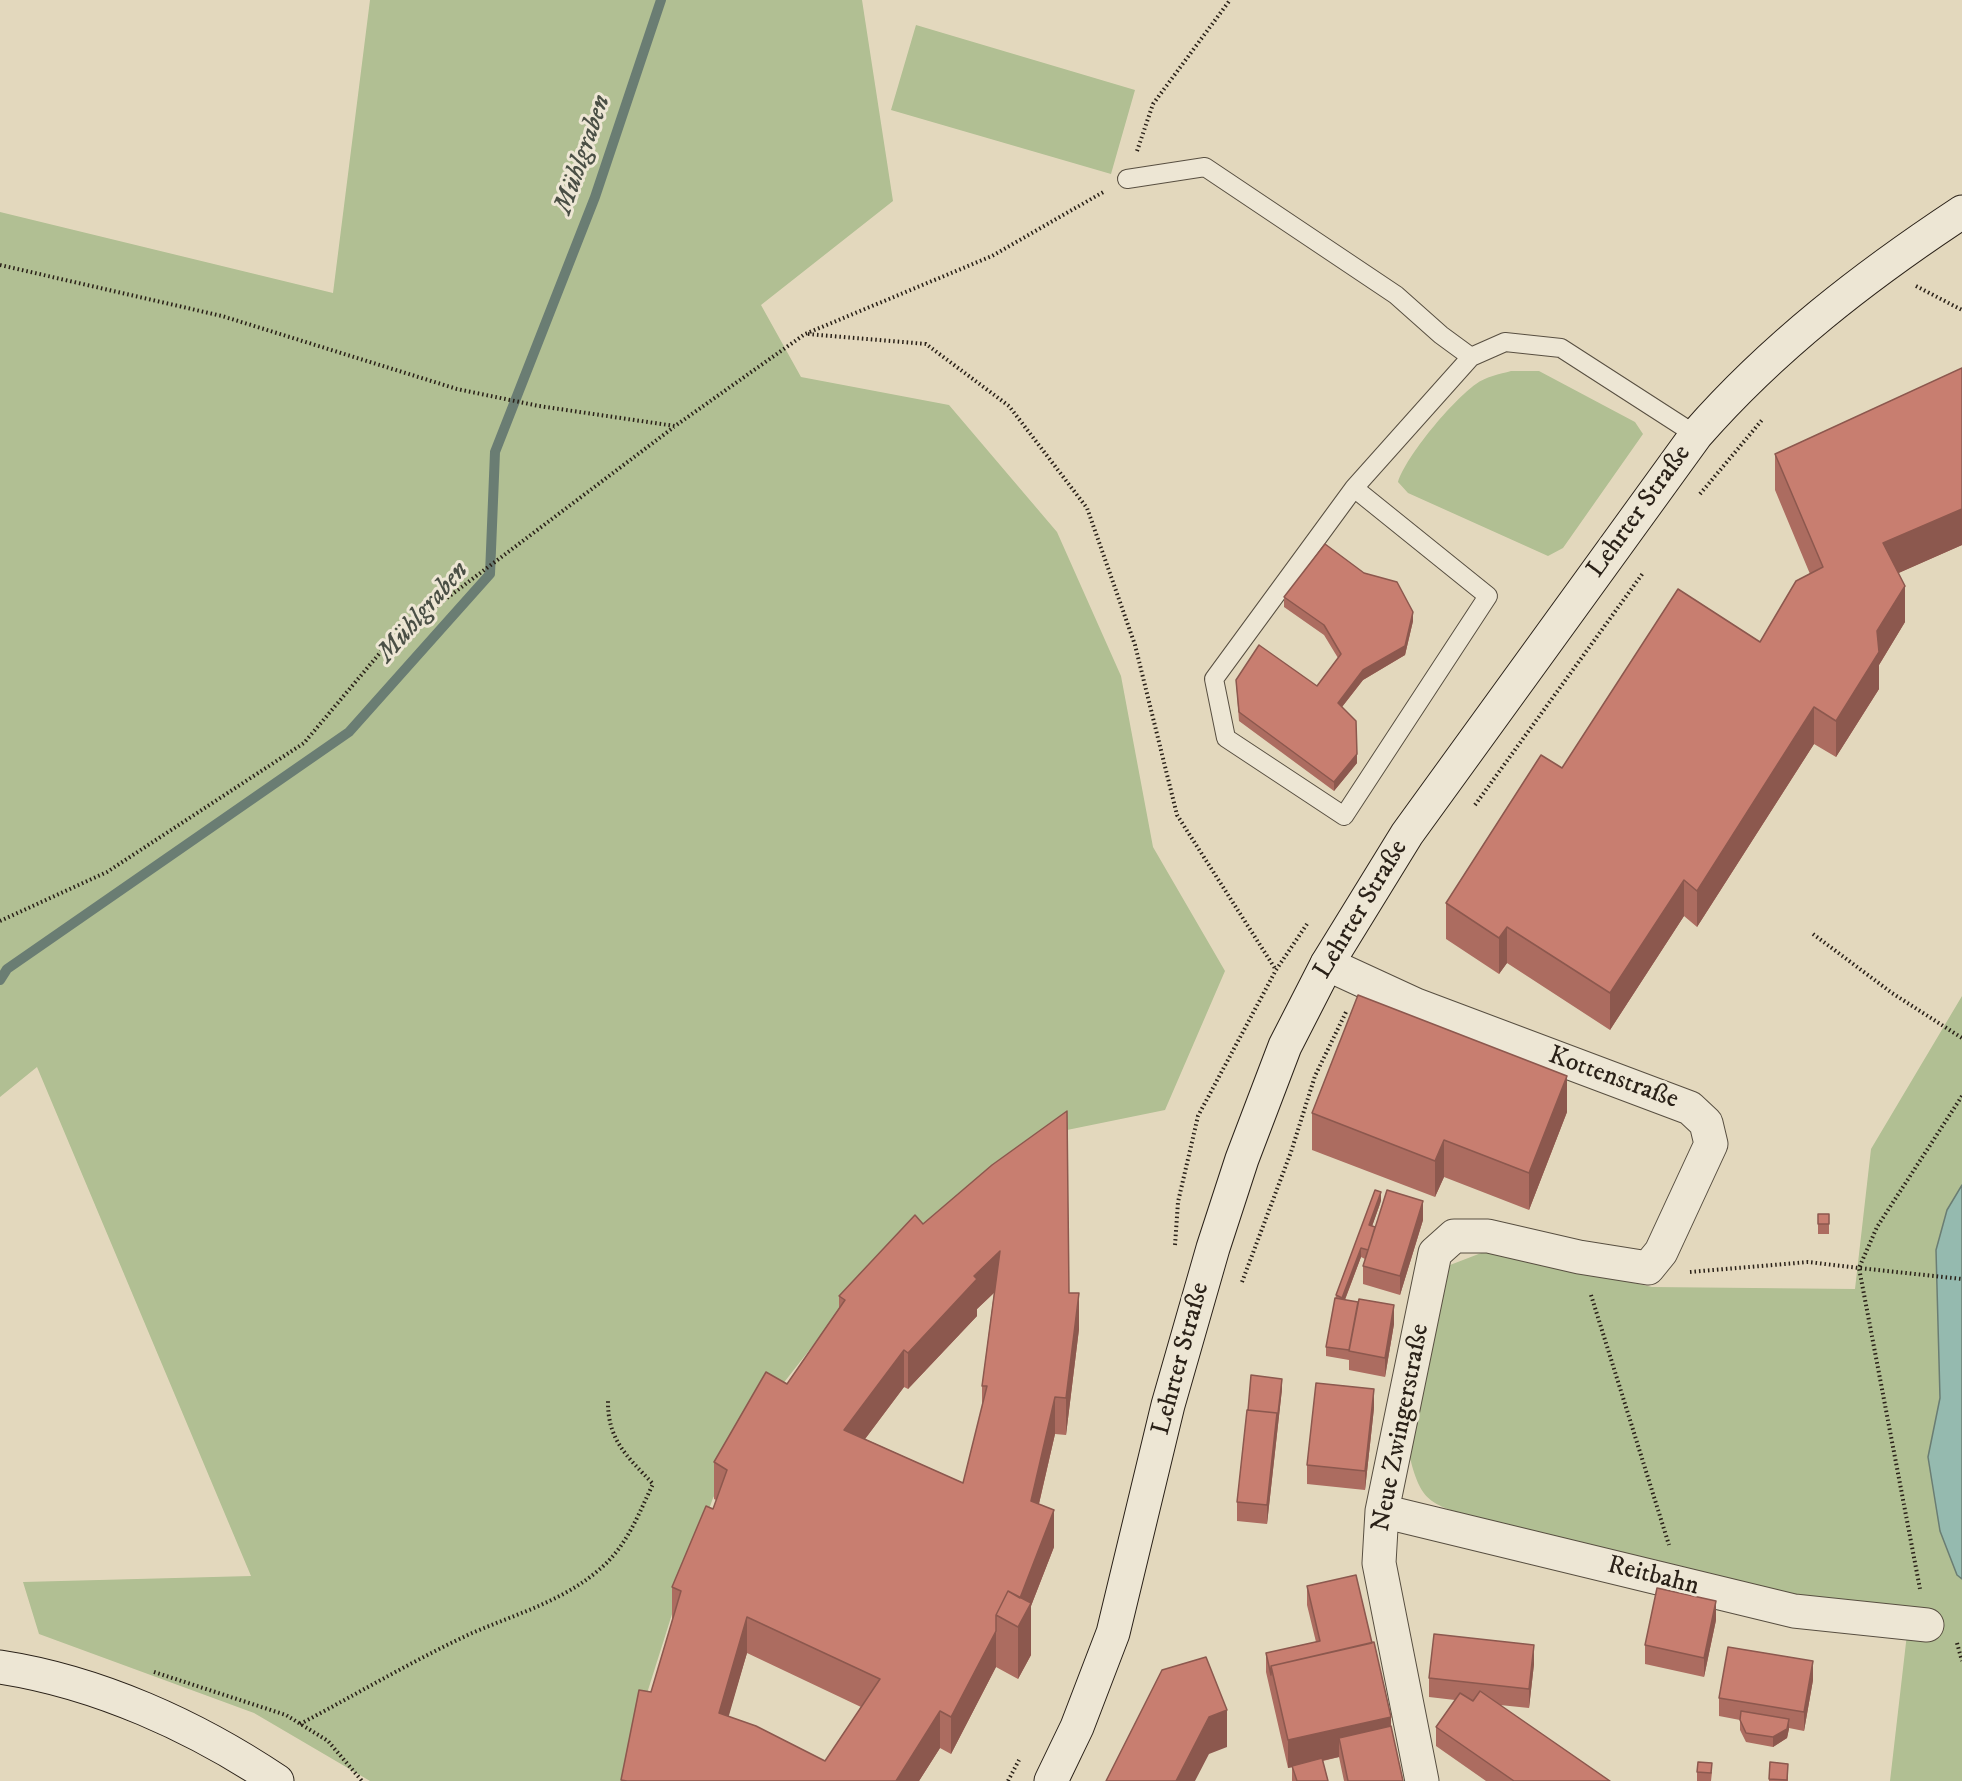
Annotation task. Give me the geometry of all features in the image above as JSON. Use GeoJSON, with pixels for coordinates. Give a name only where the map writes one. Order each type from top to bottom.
{"type":"FeatureCollection","features":[{"type":"Feature","properties":{"kind":"main road","name":"Lehrter Straße"},"geometry":{"type":"LineString","coordinates":[[1051,1781],[1077,1727],[1113,1634],[1168,1406],[1242,1159],[1273,1073],[1327,964],[1420,816],[1696,435],[1754,374],[1843,297],[1962,212]]}},
{"type":"Feature","properties":{"kind":"main road","name":"Kottenstraße"},"geometry":{"type":"LineString","coordinates":[[1327,964],[1360,981],[1690,1108],[1706,1123],[1711,1144],[1661,1252],[1648,1268]]}},
{"type":"Feature","properties":{"kind":"main road","name":"Neue Zwingerstraße"},"geometry":{"type":"LineString","coordinates":[[1422,1781],[1379,1563],[1382,1511],[1436,1253],[1454,1236],[1488,1236],[1579,1257]]}},
{"type":"Feature","properties":{"kind":"main road"},"geometry":{"type":"LineString","coordinates":[[1579,1257],[1648,1268]]}},
{"type":"Feature","properties":{"kind":"main road","name":"Reitbahn"},"geometry":{"type":"LineString","coordinates":[[1382,1511],[1794,1611],[1927,1625]]}},
{"type":"Feature","properties":{"kind":"main road"},"geometry":{"type":"LineString","coordinates":[[0,1667],[96,1691],[148,1711],[204,1736],[277,1781]]}},
{"type":"Feature","properties":{"kind":"lane"},"geometry":{"type":"LineString","coordinates":[[1127,179],[1205,166],[1396,295],[1471,357]]}},
{"type":"Feature","properties":{"kind":"lane"},"geometry":{"type":"LineString","coordinates":[[1354,488],[1488,596],[1344,816],[1226,738],[1215,679],[1354,488],[1471,357],[1505,342],[1561,348],[1696,435]]}},
{"type":"Feature","properties":{"kind":"path"},"geometry":{"type":"LineString","coordinates":[[0,921],[107,872],[304,743],[390,641],[675,426],[805,334],[992,256],[1127,179],[1153,104],[1230,0]]}},
{"type":"Feature","properties":{"kind":"path"},"geometry":{"type":"LineString","coordinates":[[0,265],[222,316],[457,389],[539,406],[675,426]]}},
{"type":"Feature","properties":{"kind":"path"},"geometry":{"type":"LineString","coordinates":[[1908,282],[1962,310]]}},
{"type":"Feature","properties":{"kind":"path"},"geometry":{"type":"LineString","coordinates":[[805,334],[926,344],[1009,406],[1087,508],[1135,645],[1177,814],[1276,970]]}},
{"type":"Feature","properties":{"kind":"path"},"geometry":{"type":"LineString","coordinates":[[1699,495],[1767,414]]}},
{"type":"Feature","properties":{"kind":"path"},"geometry":{"type":"LineString","coordinates":[[1470,812],[1562,689],[1644,572]]}},
{"type":"Feature","properties":{"kind":"path"},"geometry":{"type":"LineString","coordinates":[[1812,934],[1892,993],[1962,1038]]}},
{"type":"Feature","properties":{"kind":"path"},"geometry":{"type":"LineString","coordinates":[[1239,1290],[1291,1152],[1315,1076],[1360,981]]}},
{"type":"Feature","properties":{"kind":"path"},"geometry":{"type":"LineString","coordinates":[[1962,1096],[1877,1227],[1859,1268],[1927,1625],[1954,1628],[1962,1661]]}},
{"type":"Feature","properties":{"kind":"path"},"geometry":{"type":"LineString","coordinates":[[1579,1257],[1681,1584]]}},
{"type":"Feature","properties":{"kind":"path"},"geometry":{"type":"LineString","coordinates":[[1648,1268],[1699,1272],[1808,1262],[1962,1279]]}},
{"type":"Feature","properties":{"kind":"path"},"geometry":{"type":"LineString","coordinates":[[300,1724],[471,1634],[528,1612],[572,1590],[601,1568],[626,1541],[653,1484],[612,1435],[608,1399]]}},
{"type":"Feature","properties":{"kind":"green space"},"geometry":{"type":"Polygon","coordinates":[[[370,0],[862,0],[893,201],[761,305],[801,377],[949,405],[1057,532],[1121,676],[1153,847],[1225,971],[1165,1110],[1067,1130],[843,1307],[764,1408],[713,1498],[673,1611],[637,1725],[627,1781],[370,1781],[254,1713],[39,1634],[23,1582],[251,1576],[37,1067],[0,1097],[0,212],[333,293],[370,0]]]}},
{"type":"Feature","properties":{"kind":"green space"},"geometry":{"type":"Polygon","coordinates":[[[916,25],[1135,90],[1111,174],[891,110],[916,25]]]}},
{"type":"Feature","properties":{"kind":"green space"},"geometry":{"type":"Polygon","coordinates":[[[1511,371],[1539,371],[1635,422],[1643,434],[1563,548],[1548,556],[1408,493],[1398,482],[1410,458],[1455,402],[1480,382],[1511,371]]]}},
{"type":"Feature","properties":{"kind":"green space"},"geometry":{"type":"Polygon","coordinates":[[[1962,996],[1962,1781],[1890,1781],[1910,1608],[1798,1597],[1476,1519],[1431,1500],[1419,1486],[1410,1458],[1450,1265],[1489,1250],[1652,1287],[1855,1289],[1871,1149],[1962,996]]]}},
{"type":"Feature","properties":{"kind":"water"},"geometry":{"type":"Polygon","coordinates":[[[1962,1185],[1962,1579],[1957,1575],[1940,1531],[1928,1457],[1940,1398],[1936,1250],[1947,1210],[1962,1185]]]}},
{"type":"Feature","properties":{"kind":"building"},"geometry":{"type":"Polygon","coordinates":[[[1962,368],[1962,509],[1883,543],[1905,586],[1877,631],[1879,652],[1836,721],[1814,707],[1697,891],[1684,880],[1610,993],[1507,927],[1499,938],[1446,903],[1541,755],[1562,768],[1678,589],[1760,642],[1796,581],[1823,567],[1775,454],[1962,368]]]}},
{"type":"Feature","properties":{"kind":"building"},"geometry":{"type":"Polygon","coordinates":[[[1325,544],[1364,573],[1397,582],[1413,612],[1405,646],[1363,670],[1338,703],[1356,721],[1357,754],[1334,782],[1239,712],[1236,680],[1259,645],[1317,686],[1341,654],[1324,625],[1284,597],[1325,544]]]}},
{"type":"Feature","properties":{"kind":"building"},"geometry":{"type":"Polygon","coordinates":[[[1358,995],[1567,1076],[1529,1173],[1444,1140],[1435,1161],[1312,1113],[1358,995]]]}},
{"type":"Feature","properties":{"kind":"building"},"geometry":{"type":"Polygon","coordinates":[[[1067,1111],[1069,1293],[1079,1293],[1066,1398],[1055,1397],[1031,1501],[1054,1510],[1020,1598],[1008,1591],[996,1615],[996,1631],[951,1717],[940,1711],[896,1781],[621,1780],[639,1690],[651,1692],[681,1591],[672,1587],[706,1506],[713,1509],[727,1470],[714,1462],[766,1372],[787,1384],[845,1300],[839,1296],[915,1215],[923,1224],[992,1165],[1067,1111]],[[1000,1251],[974,1276],[977,1279],[908,1353],[904,1350],[844,1430],[963,1483],[987,1386],[982,1386],[1000,1251]],[[747,1617],[719,1713],[756,1726],[825,1761],[880,1679],[747,1617]]]}},
{"type":"Feature","properties":{"kind":"building"},"geometry":{"type":"Polygon","coordinates":[[[1375,1190],[1381,1192],[1369,1225],[1375,1227],[1368,1250],[1361,1248],[1342,1298],[1336,1295],[1375,1190]]]}},
{"type":"Feature","properties":{"kind":"building"},"geometry":{"type":"Polygon","coordinates":[[[1387,1190],[1423,1201],[1400,1276],[1363,1266],[1387,1190]]]}},
{"type":"Feature","properties":{"kind":"building"},"geometry":{"type":"Polygon","coordinates":[[[1818,1214],[1829,1214],[1829,1224],[1818,1224],[1818,1214]]]}},
{"type":"Feature","properties":{"kind":"building"},"geometry":{"type":"Polygon","coordinates":[[[1335,1298],[1358,1302],[1349,1350],[1326,1347],[1335,1298]]]}},
{"type":"Feature","properties":{"kind":"building"},"geometry":{"type":"Polygon","coordinates":[[[1359,1299],[1394,1305],[1385,1358],[1349,1351],[1359,1299]]]}},
{"type":"Feature","properties":{"kind":"building"},"geometry":{"type":"Polygon","coordinates":[[[1251,1375],[1282,1379],[1277,1422],[1277,1413],[1248,1410],[1251,1375]]]}},
{"type":"Feature","properties":{"kind":"building"},"geometry":{"type":"Polygon","coordinates":[[[1316,1383],[1374,1389],[1365,1471],[1307,1465],[1316,1383]]]}},
{"type":"Feature","properties":{"kind":"building"},"geometry":{"type":"Polygon","coordinates":[[[1247,1410],[1277,1413],[1267,1505],[1237,1502],[1247,1410]]]}},
{"type":"Feature","properties":{"kind":"building"},"geometry":{"type":"Polygon","coordinates":[[[1356,1575],[1372,1643],[1271,1666],[1271,1675],[1266,1653],[1320,1641],[1307,1586],[1356,1575]]]}},
{"type":"Feature","properties":{"kind":"building"},"geometry":{"type":"Polygon","coordinates":[[[1657,1588],[1716,1601],[1704,1658],[1645,1645],[1657,1588]]]}},
{"type":"Feature","properties":{"kind":"building"},"geometry":{"type":"Polygon","coordinates":[[[1008,1591],[1031,1603],[1018,1627],[996,1615],[1008,1591]]]}},
{"type":"Feature","properties":{"kind":"building"},"geometry":{"type":"Polygon","coordinates":[[[1434,1634],[1534,1645],[1529,1689],[1429,1678],[1434,1634]]]}},
{"type":"Feature","properties":{"kind":"building"},"geometry":{"type":"Polygon","coordinates":[[[1374,1642],[1391,1717],[1288,1740],[1271,1666],[1374,1642]]]}},
{"type":"Feature","properties":{"kind":"building"},"geometry":{"type":"Polygon","coordinates":[[[1728,1647],[1813,1661],[1804,1712],[1719,1698],[1728,1647]]]}},
{"type":"Feature","properties":{"kind":"building"},"geometry":{"type":"Polygon","coordinates":[[[1206,1657],[1227,1710],[1209,1717],[1176,1781],[1106,1781],[1162,1670],[1206,1657]]]}},
{"type":"Feature","properties":{"kind":"building"},"geometry":{"type":"Polygon","coordinates":[[[1480,1691],[1610,1781],[1514,1781],[1436,1727],[1460,1693],[1473,1701],[1480,1691]]]}},
{"type":"Feature","properties":{"kind":"building"},"geometry":{"type":"Polygon","coordinates":[[[1741,1711],[1789,1719],[1787,1729],[1773,1737],[1746,1733],[1740,1720],[1741,1711]]]}},
{"type":"Feature","properties":{"kind":"building"},"geometry":{"type":"Polygon","coordinates":[[[1391,1726],[1403,1781],[1348,1781],[1339,1738],[1391,1726]]]}},
{"type":"Feature","properties":{"kind":"building"},"geometry":{"type":"Polygon","coordinates":[[[1322,1758],[1328,1781],[1297,1781],[1292,1766],[1322,1758]]]}},
{"type":"Feature","properties":{"kind":"building"},"geometry":{"type":"Polygon","coordinates":[[[1698,1762],[1712,1763],[1711,1773],[1697,1772],[1698,1762]]]}},
{"type":"Feature","properties":{"kind":"building"},"geometry":{"type":"Polygon","coordinates":[[[1770,1762],[1788,1764],[1787,1780],[1769,1779],[1770,1762]]]}},
{"type":"Feature","properties":{"kind":"waterway","name":"Mühlgraben"},"geometry":{"type":"LineString","coordinates":[[0,980],[7,969],[349,732],[490,574],[495,452],[595,197],[661,0]]}}]}
